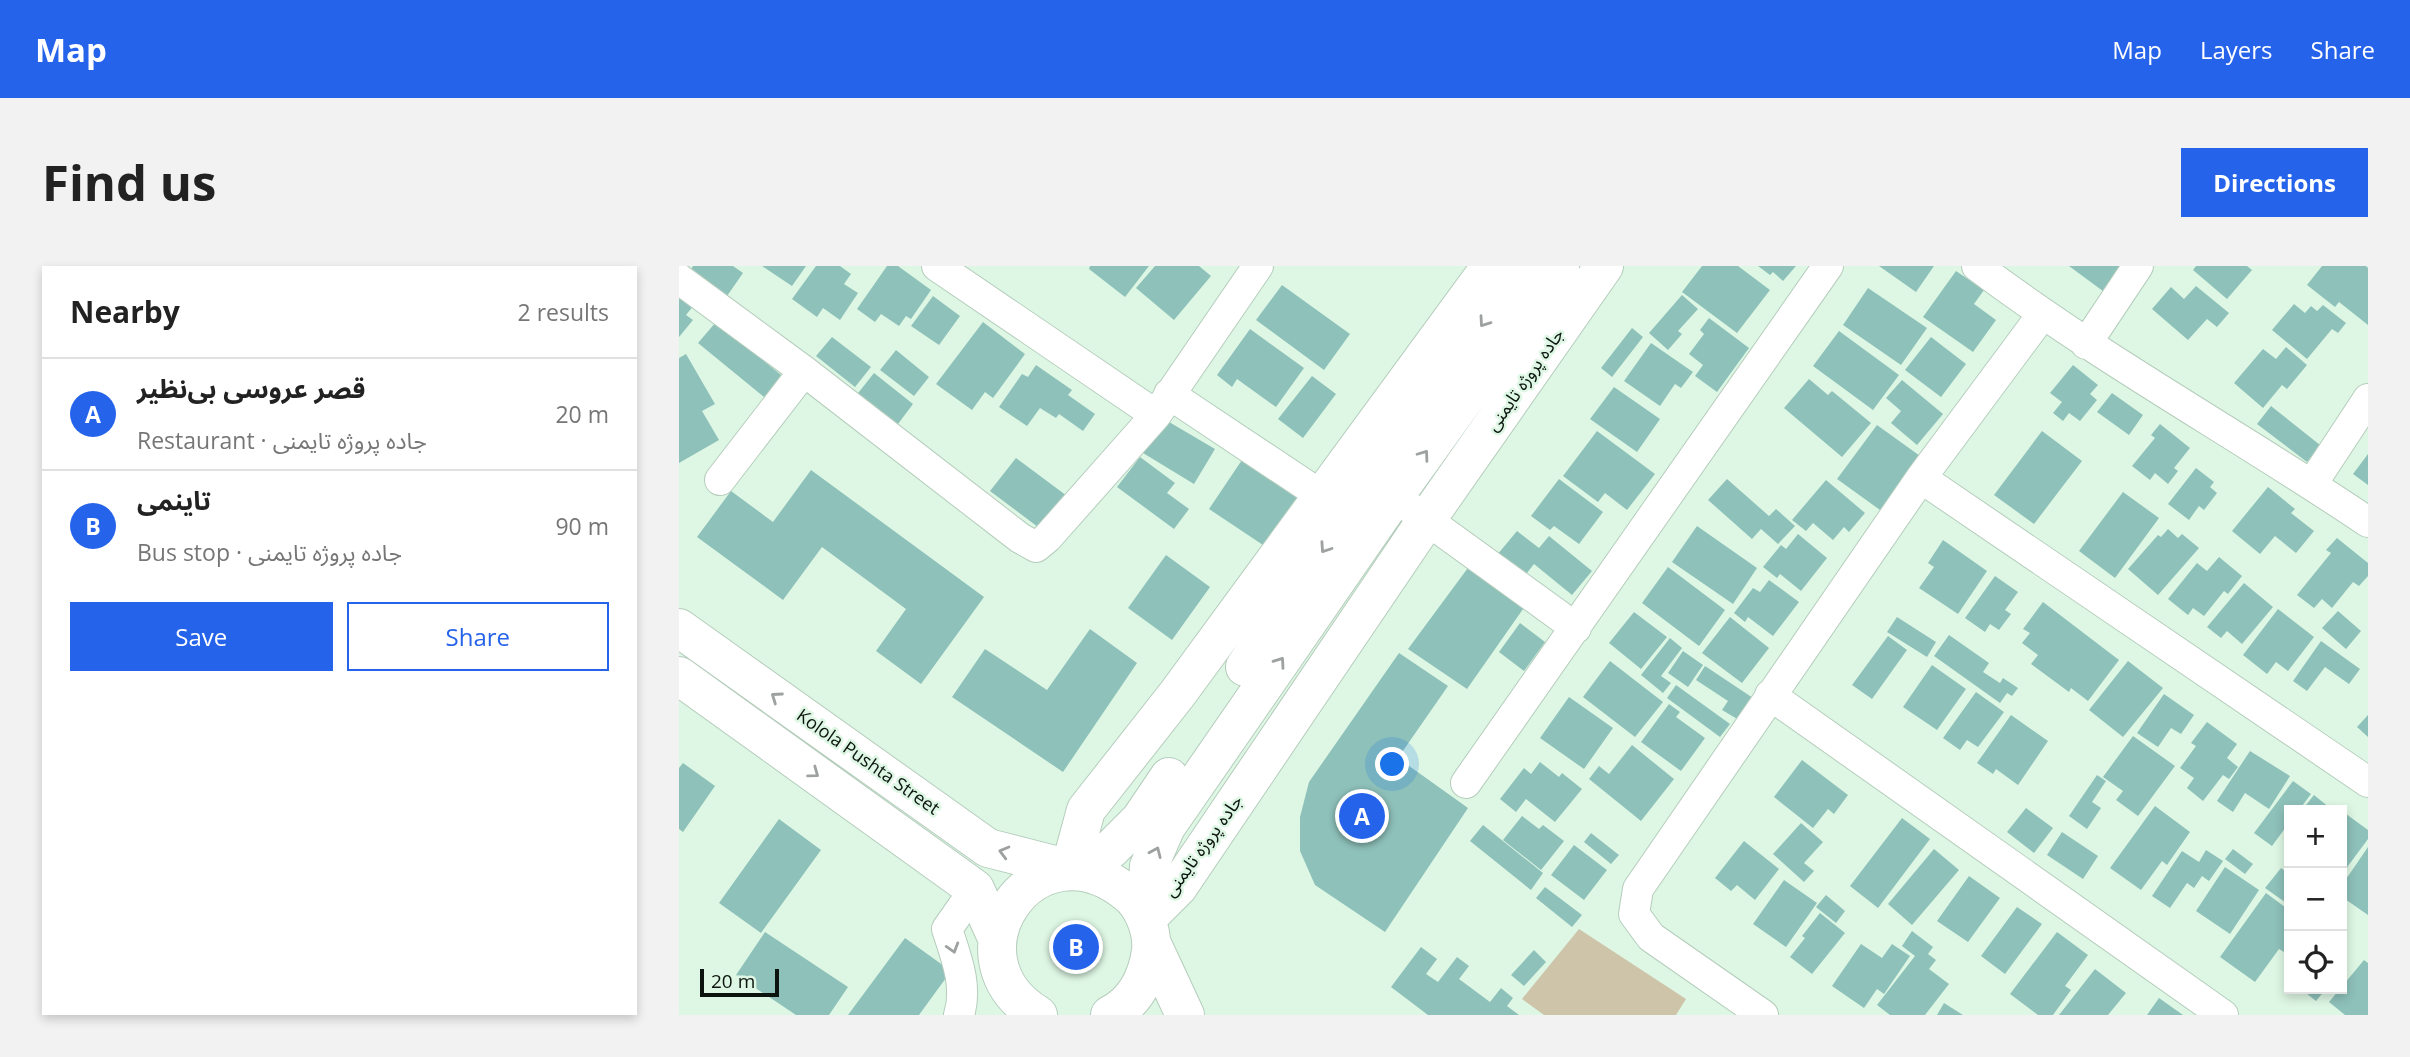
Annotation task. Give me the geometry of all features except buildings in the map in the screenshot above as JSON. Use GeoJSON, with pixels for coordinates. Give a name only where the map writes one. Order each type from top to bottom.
{"type":"FeatureCollection","features":[{"type":"Feature","properties":{"kind":"main road"},"geometry":{"type":"LineString","coordinates":[[1038,1015],[1023,1006],[1002,1001],[997,938],[1005,914],[1019,894],[1039,879],[1070,869],[1110,850],[1140,820],[1335,504],[1491,266]]}},
{"type":"Feature","properties":{"kind":"main road"},"geometry":{"type":"LineString","coordinates":[[1335,504],[1523,266]]}},
{"type":"Feature","properties":{"kind":"main road","name":"جاده پروژه تایمنی"},"geometry":{"type":"LineString","coordinates":[[1149,931],[1149,866],[1166,827],[1394,497],[1560,266]]}},
{"type":"Feature","properties":{"kind":"main road","name":"جاده پروژه تایمنی"},"geometry":{"type":"LineString","coordinates":[[1149,931],[1427,519],[1604,266]]}},
{"type":"Feature","properties":{"kind":"main road","name":"Kolola Pushta Street"},"geometry":{"type":"LineString","coordinates":[[679,628],[988,848],[1089,872],[1113,881],[1133,897],[1185,1015]]}},
{"type":"Feature","properties":{"kind":"main road"},"geometry":{"type":"LineString","coordinates":[[679,676],[975,889],[997,938]]}},
{"type":"Feature","properties":{"kind":"main road"},"geometry":{"type":"LineString","coordinates":[[1123,1013],[1148,969],[1149,931]]}},
{"type":"Feature","properties":{"kind":"street"},"geometry":{"type":"LineString","coordinates":[[937,266],[1162,405],[1335,504]]}},
{"type":"Feature","properties":{"kind":"street"},"geometry":{"type":"LineString","coordinates":[[679,279],[804,371],[1020,538],[1036,547],[1047,538],[1162,405],[1258,266]]}},
{"type":"Feature","properties":{"kind":"street"},"geometry":{"type":"LineString","coordinates":[[1466,783],[1828,266]]}},
{"type":"Feature","properties":{"kind":"street"},"geometry":{"type":"LineString","coordinates":[[1977,266],[2086,344],[2312,484],[2368,522]]}},
{"type":"Feature","properties":{"kind":"street"},"geometry":{"type":"LineString","coordinates":[[2086,344],[2138,266]]}},
{"type":"Feature","properties":{"kind":"street"},"geometry":{"type":"LineString","coordinates":[[1763,1015],[1732,1006],[1651,937],[1635,914],[1638,889],[1921,478],[2042,315]]}},
{"type":"Feature","properties":{"kind":"street"},"geometry":{"type":"LineString","coordinates":[[720,480],[804,371]]}},
{"type":"Feature","properties":{"kind":"street"},"geometry":{"type":"LineString","coordinates":[[2312,484],[2368,399]]}},
{"type":"Feature","properties":{"kind":"street"},"geometry":{"type":"LineString","coordinates":[[1921,478],[2368,782]]}},
{"type":"Feature","properties":{"kind":"street"},"geometry":{"type":"LineString","coordinates":[[1394,497],[1576,628]]}},
{"type":"Feature","properties":{"kind":"street"},"geometry":{"type":"LineString","coordinates":[[1770,695],[2223,1015]]}},
{"type":"Feature","properties":{"kind":"street"},"geometry":{"type":"LineString","coordinates":[[959,1015],[963,1001],[961,979],[947,929],[975,889]]}},
{"type":"Feature","properties":{"kind":"shaded area"},"geometry":{"type":"Polygon","coordinates":[[[1579,929],[1686,999],[1676,1015],[1544,1015],[1522,999],[1579,929]]]}},
{"type":"Feature","properties":{"kind":"place","name":"قصر عروسی بی‌نظیر"},"geometry":{"type":"Point","coordinates":[1362,816]}},
{"type":"Feature","properties":{"kind":"place","name":"تاینمی"},"geometry":{"type":"Point","coordinates":[1076,947]}}]}
